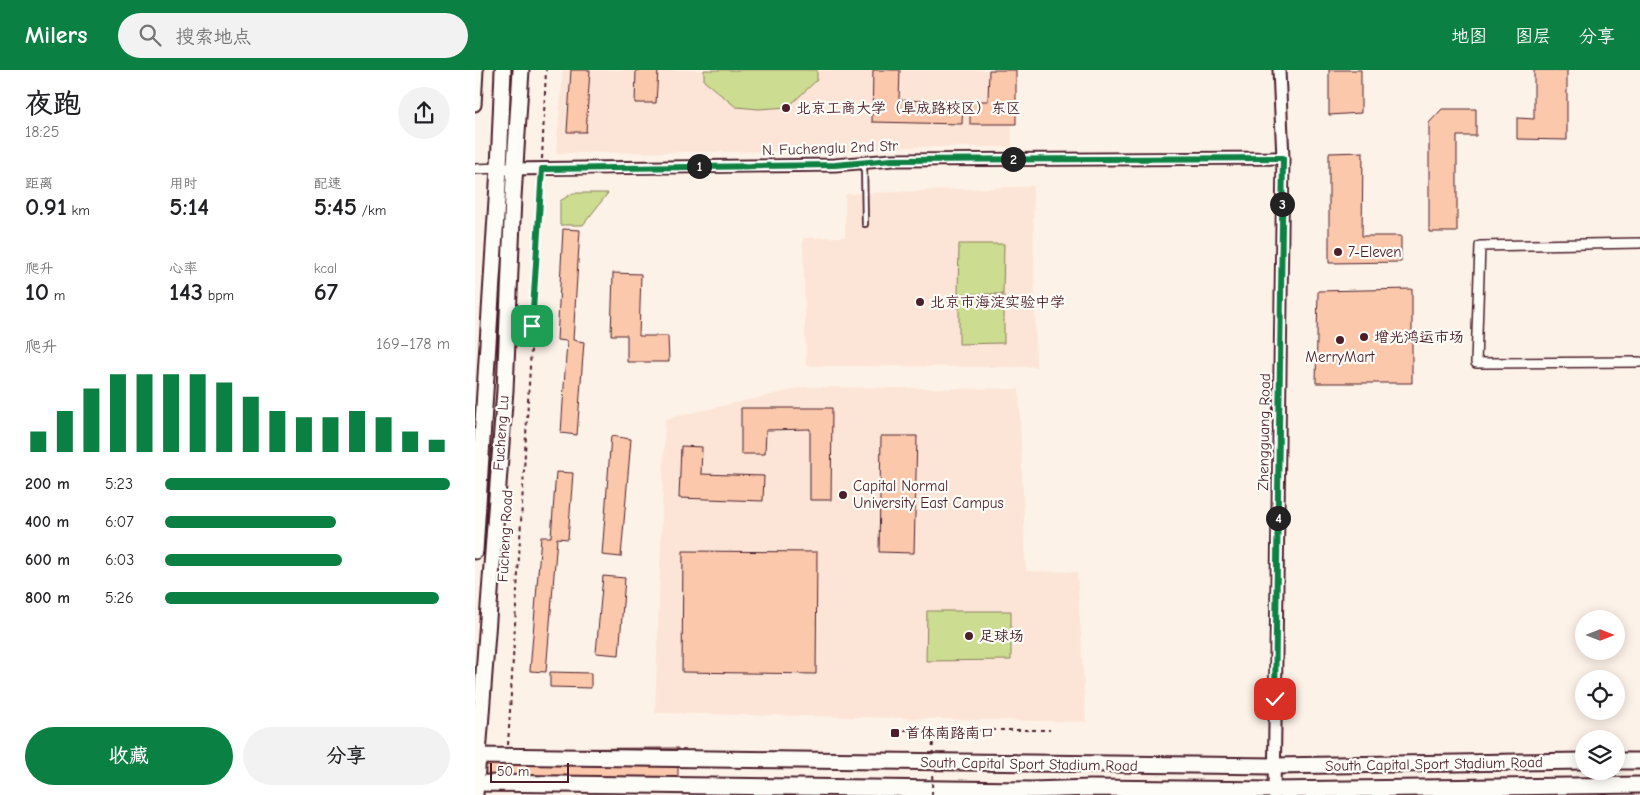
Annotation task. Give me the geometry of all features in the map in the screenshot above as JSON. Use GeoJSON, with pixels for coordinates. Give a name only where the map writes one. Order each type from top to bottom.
{"type":"FeatureCollection","features":[{"type":"Feature","properties":{"kind":"main road","name":"Fucheng Lu"},"geometry":{"type":"LineString","coordinates":[[475,551],[499,168],[503,70]]}},
{"type":"Feature","properties":{"kind":"main road","name":"Fucheng Lu"},"geometry":{"type":"LineString","coordinates":[[476,787],[476,756],[505,390],[513,197],[521,70]]}},
{"type":"Feature","properties":{"kind":"main road","name":"South Capital Sport Stadium Road"},"geometry":{"type":"LineString","coordinates":[[476,756],[1274,766],[1575,761]]}},
{"type":"Feature","properties":{"kind":"main road"},"geometry":{"type":"LineString","coordinates":[[1625,761],[1640,760]]}},
{"type":"Feature","properties":{"kind":"main road"},"geometry":{"type":"LineString","coordinates":[[476,787],[1274,793],[1463,791],[1640,785]]}},
{"type":"Feature","properties":{"kind":"street"},"geometry":{"type":"LineString","coordinates":[[475,104],[477,70]]}},
{"type":"Feature","properties":{"kind":"street","name":"Zhengguang Road"},"geometry":{"type":"LineString","coordinates":[[1274,793],[1283,158],[1279,70]]}},
{"type":"Feature","properties":{"kind":"street","name":"N. Fuchenglu 2nd Str"},"geometry":{"type":"LineString","coordinates":[[499,168],[835,165],[902,160],[1283,158]]}},
{"type":"Feature","properties":{"kind":"street"},"geometry":{"type":"LineString","coordinates":[[475,169],[499,168]]}},
{"type":"Feature","properties":{"kind":"street"},"geometry":{"type":"LineString","coordinates":[[1640,244],[1481,246],[1476,363],[1640,362]]}},
{"type":"Feature","properties":{"kind":"lane"},"geometry":{"type":"LineString","coordinates":[[864,162],[865,224]]}},
{"type":"Feature","properties":{"kind":"path","name":"Fucheng Road"},"geometry":{"type":"LineString","coordinates":[[507,756],[542,169],[546,70]]}},
{"type":"Feature","properties":{"kind":"path"},"geometry":{"type":"LineString","coordinates":[[904,730],[1050,730]]}},
{"type":"Feature","properties":{"kind":"path"},"geometry":{"type":"LineString","coordinates":[[932,795],[933,730]]}},
{"type":"Feature","properties":{"kind":"shaded area","name":"北京工商大学（阜成路校区）东区"},"geometry":{"type":"Polygon","coordinates":[[[563,70],[1012,70],[1012,147],[903,147],[843,151],[556,153],[563,70]]]}},
{"type":"Feature","properties":{"kind":"shaded area","name":"北京市海淀实验中学"},"geometry":{"type":"Polygon","coordinates":[[[1033,186],[1036,367],[806,366],[803,238],[845,237],[845,194],[1033,186]]]}},
{"type":"Feature","properties":{"kind":"shaded area","name":"Capital Normal University East Campus"},"geometry":{"type":"Polygon","coordinates":[[[805,387],[1019,389],[1026,571],[1077,572],[1086,722],[655,713],[665,419],[805,387]]]}},
{"type":"Feature","properties":{"kind":"green space"},"geometry":{"type":"Polygon","coordinates":[[[704,70],[817,70],[817,80],[788,107],[759,109],[736,107],[704,81],[704,70]]]}},
{"type":"Feature","properties":{"kind":"green space"},"geometry":{"type":"Polygon","coordinates":[[[573,193],[608,193],[583,225],[560,225],[560,201],[573,193]]]}},
{"type":"Feature","properties":{"kind":"green space"},"geometry":{"type":"Polygon","coordinates":[[[959,244],[1004,244],[1003,294],[958,294],[959,244]]]}},
{"type":"Feature","properties":{"kind":"green space"},"geometry":{"type":"Polygon","coordinates":[[[959,295],[1004,295],[1004,343],[959,344],[959,295]]]}},
{"type":"Feature","properties":{"kind":"green space","name":"足球场"},"geometry":{"type":"Polygon","coordinates":[[[927,611],[1011,611],[1011,660],[926,661],[927,611]]]}},
{"type":"Feature","properties":{"kind":"building"},"geometry":{"type":"Polygon","coordinates":[[[571,70],[590,70],[586,132],[567,132],[571,70]]]}},
{"type":"Feature","properties":{"kind":"building"},"geometry":{"type":"Polygon","coordinates":[[[636,70],[658,70],[656,103],[635,103],[636,70]]]}},
{"type":"Feature","properties":{"kind":"building"},"geometry":{"type":"Polygon","coordinates":[[[873,70],[900,70],[899,100],[963,102],[962,124],[872,122],[873,70]]]}},
{"type":"Feature","properties":{"kind":"building"},"geometry":{"type":"Polygon","coordinates":[[[989,70],[1016,70],[1016,124],[970,124],[970,101],[988,101],[989,70]]]}},
{"type":"Feature","properties":{"kind":"building"},"geometry":{"type":"Polygon","coordinates":[[[1329,70],[1361,70],[1361,113],[1329,115],[1329,70]]]}},
{"type":"Feature","properties":{"kind":"building"},"geometry":{"type":"Polygon","coordinates":[[[1534,70],[1567,70],[1567,140],[1517,139],[1517,118],[1534,119],[1534,70]]]}},
{"type":"Feature","properties":{"kind":"building"},"geometry":{"type":"Polygon","coordinates":[[[1442,109],[1476,109],[1476,136],[1457,136],[1457,232],[1429,232],[1429,123],[1442,109]]]}},
{"type":"Feature","properties":{"kind":"building"},"geometry":{"type":"Polygon","coordinates":[[[1363,152],[1362,236],[1401,236],[1401,262],[1329,263],[1329,153],[1363,152]]]}},
{"type":"Feature","properties":{"kind":"building"},"geometry":{"type":"Polygon","coordinates":[[[563,229],[580,230],[573,340],[584,342],[577,435],[561,433],[567,341],[557,340],[563,229]]]}},
{"type":"Feature","properties":{"kind":"building"},"geometry":{"type":"Polygon","coordinates":[[[613,273],[641,274],[639,336],[668,336],[669,362],[627,362],[627,335],[611,335],[613,273]]]}},
{"type":"Feature","properties":{"kind":"building","name":"增光鸿运市场"},"geometry":{"type":"Polygon","coordinates":[[[1412,289],[1412,383],[1316,383],[1318,291],[1412,289]]]}},
{"type":"Feature","properties":{"kind":"building"},"geometry":{"type":"Polygon","coordinates":[[[741,408],[832,408],[831,500],[810,500],[810,429],[766,430],[765,454],[741,454],[741,408]]]}},
{"type":"Feature","properties":{"kind":"building"},"geometry":{"type":"Polygon","coordinates":[[[611,436],[631,439],[621,557],[602,555],[611,436]]]}},
{"type":"Feature","properties":{"kind":"building"},"geometry":{"type":"Polygon","coordinates":[[[881,436],[917,436],[914,553],[879,552],[881,436]]]}},
{"type":"Feature","properties":{"kind":"building"},"geometry":{"type":"Polygon","coordinates":[[[681,446],[702,447],[701,474],[764,476],[763,501],[679,498],[681,446]]]}},
{"type":"Feature","properties":{"kind":"building"},"geometry":{"type":"Polygon","coordinates":[[[556,472],[573,473],[568,539],[557,538],[546,672],[530,671],[541,537],[551,537],[556,472]]]}},
{"type":"Feature","properties":{"kind":"building"},"geometry":{"type":"Polygon","coordinates":[[[683,551],[817,552],[816,674],[682,672],[683,551]]]}},
{"type":"Feature","properties":{"kind":"building"},"geometry":{"type":"Polygon","coordinates":[[[603,576],[625,578],[619,655],[596,653],[603,576]]]}},
{"type":"Feature","properties":{"kind":"building"},"geometry":{"type":"Polygon","coordinates":[[[550,672],[591,673],[591,688],[550,687],[550,672]]]}},
{"type":"Feature","properties":{"kind":"building"},"geometry":{"type":"Polygon","coordinates":[[[678,748],[678,781],[475,783],[475,749],[678,748]]]}},
{"type":"Feature","properties":{"kind":"place","name":"北京工商大学（阜成路校区）东区"},"geometry":{"type":"Point","coordinates":[786,108]}},
{"type":"Feature","properties":{"kind":"place","name":"7-Eleven"},"geometry":{"type":"Point","coordinates":[1338,252]}},
{"type":"Feature","properties":{"kind":"place","name":"北京市海淀实验中学"},"geometry":{"type":"Point","coordinates":[920,302]}},
{"type":"Feature","properties":{"kind":"place","name":"增光鸿运市场"},"geometry":{"type":"Point","coordinates":[1364,337]}},
{"type":"Feature","properties":{"kind":"place","name":"MerryMart"},"geometry":{"type":"Point","coordinates":[1340,340]}},
{"type":"Feature","properties":{"kind":"place","name":"Capital Normal University East Campus"},"geometry":{"type":"Point","coordinates":[843,495]}},
{"type":"Feature","properties":{"kind":"place","name":"足球场"},"geometry":{"type":"Point","coordinates":[969,636]}},
{"type":"Feature","properties":{"kind":"place","name":"首体南路南口"},"geometry":{"type":"Point","coordinates":[895,733]}},
{"type":"Feature","properties":{"kind":"route"},"geometry":{"type":"LineString","coordinates":[[532,326],[542,169],[835,165],[892,160],[1283,158],[1275,699]]}}]}
